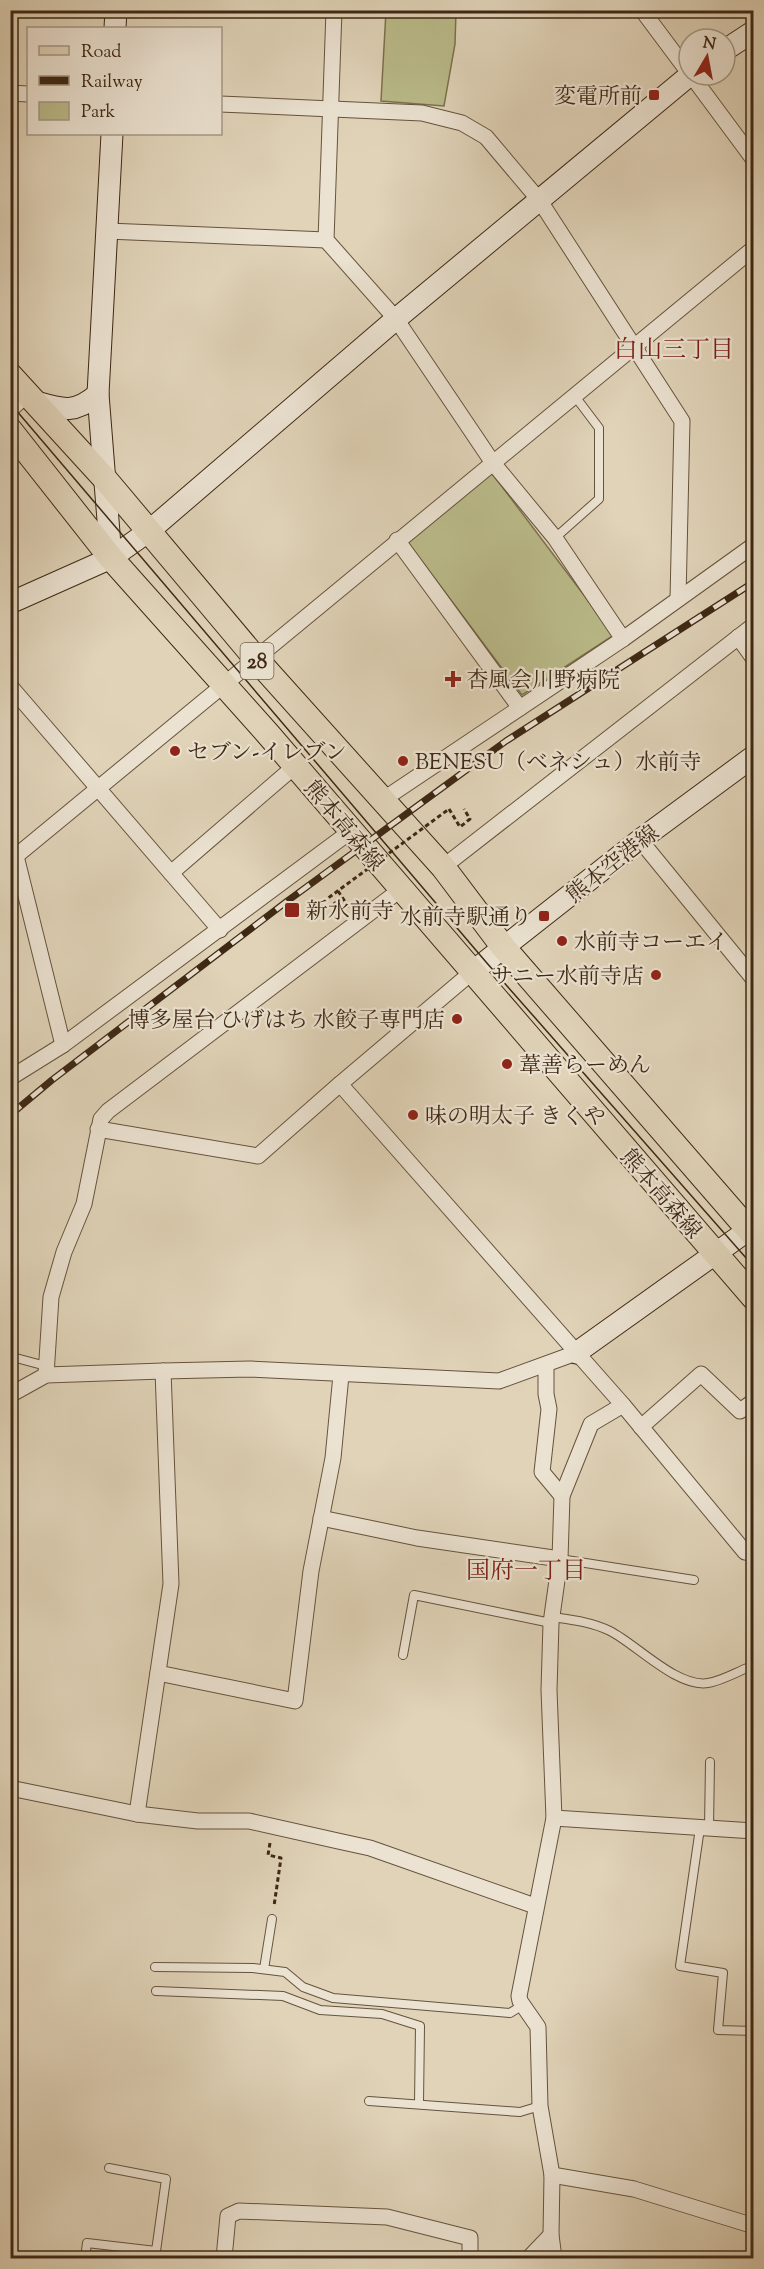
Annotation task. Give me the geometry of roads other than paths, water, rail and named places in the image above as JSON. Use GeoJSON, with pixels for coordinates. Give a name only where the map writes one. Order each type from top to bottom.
{"type":"FeatureCollection","features":[{"type":"Feature","properties":{"kind":"main road","name":"熊本高森線"},"geometry":{"type":"LineString","coordinates":[[10,375],[105,479],[256,660],[384,799],[443,867],[504,948],[752,1230]]}},
{"type":"Feature","properties":{"kind":"main road","name":"熊本高森線"},"geometry":{"type":"LineString","coordinates":[[10,430],[111,558],[295,766],[753,1298]]}},
{"type":"Feature","properties":{"kind":"street"},"geometry":{"type":"LineString","coordinates":[[115,27],[116,10]]}},
{"type":"Feature","properties":{"kind":"street"},"geometry":{"type":"LineString","coordinates":[[333,10],[332,108],[326,240],[396,319],[493,463],[555,538],[623,639]]}},
{"type":"Feature","properties":{"kind":"street"},"geometry":{"type":"LineString","coordinates":[[642,10],[677,57]]}},
{"type":"Feature","properties":{"kind":"street"},"geometry":{"type":"LineString","coordinates":[[737,42],[753,31]]}},
{"type":"Feature","properties":{"kind":"street"},"geometry":{"type":"LineString","coordinates":[[10,603],[111,558],[149,531],[396,319],[677,85]]}},
{"type":"Feature","properties":{"kind":"street"},"geometry":{"type":"LineString","coordinates":[[700,87],[753,160]]}},
{"type":"Feature","properties":{"kind":"street"},"geometry":{"type":"LineString","coordinates":[[10,93],[27,94]]}},
{"type":"Feature","properties":{"kind":"street"},"geometry":{"type":"LineString","coordinates":[[222,104],[422,113],[462,123],[486,137],[540,201],[682,421],[678,598]]}},
{"type":"Feature","properties":{"kind":"street"},"geometry":{"type":"LineString","coordinates":[[111,558],[98,394],[112,135]]}},
{"type":"Feature","properties":{"kind":"street"},"geometry":{"type":"LineString","coordinates":[[106,231],[326,240]]}},
{"type":"Feature","properties":{"kind":"street"},"geometry":{"type":"LineString","coordinates":[[63,1045],[13,856],[99,789],[397,540],[753,248]]}},
{"type":"Feature","properties":{"kind":"street"},"geometry":{"type":"LineString","coordinates":[[10,410],[32,398],[69,410],[85,405],[98,394]]}},
{"type":"Feature","properties":{"kind":"street"},"geometry":{"type":"LineString","coordinates":[[397,540],[520,708]]}},
{"type":"Feature","properties":{"kind":"street"},"geometry":{"type":"LineString","coordinates":[[384,799],[623,639],[753,545]]}},
{"type":"Feature","properties":{"kind":"street"},"geometry":{"type":"LineString","coordinates":[[443,867],[753,625]]}},
{"type":"Feature","properties":{"kind":"street"},"geometry":{"type":"LineString","coordinates":[[738,637],[753,659]]}},
{"type":"Feature","properties":{"kind":"street"},"geometry":{"type":"LineString","coordinates":[[14,696],[99,789],[220,930]]}},
{"type":"Feature","properties":{"kind":"street","name":"熊本空港線"},"geometry":{"type":"LineString","coordinates":[[471,973],[639,840],[753,756]]}},
{"type":"Feature","properties":{"kind":"street"},"geometry":{"type":"LineString","coordinates":[[171,873],[295,766]]}},
{"type":"Feature","properties":{"kind":"street"},"geometry":{"type":"LineString","coordinates":[[10,1078],[63,1045],[351,831]]}},
{"type":"Feature","properties":{"kind":"street"},"geometry":{"type":"LineString","coordinates":[[639,840],[753,977]]}},
{"type":"Feature","properties":{"kind":"street"},"geometry":{"type":"LineString","coordinates":[[46,1370],[51,1297],[64,1252],[84,1204],[98,1129],[108,1111],[400,890]]}},
{"type":"Feature","properties":{"kind":"street"},"geometry":{"type":"LineString","coordinates":[[98,1129],[258,1156],[471,973]]}},
{"type":"Feature","properties":{"kind":"street"},"geometry":{"type":"LineString","coordinates":[[340,1084],[623,1405],[745,1552],[753,1553]]}},
{"type":"Feature","properties":{"kind":"street"},"geometry":{"type":"LineString","coordinates":[[10,1395],[46,1370],[250,1369],[499,1381],[546,1366],[576,1353],[714,1253],[752,1230]]}},
{"type":"Feature","properties":{"kind":"street"},"geometry":{"type":"LineString","coordinates":[[546,1366],[541,1398],[549,1409],[542,1472],[562,1496]]}},
{"type":"Feature","properties":{"kind":"street"},"geometry":{"type":"LineString","coordinates":[[137,1814],[171,1584],[163,1371]]}},
{"type":"Feature","properties":{"kind":"street"},"geometry":{"type":"LineString","coordinates":[[641,1427],[701,1374],[740,1411],[753,1401]]}},
{"type":"Feature","properties":{"kind":"street"},"geometry":{"type":"LineString","coordinates":[[158,1673],[295,1701],[311,1571],[333,1458],[341,1375]]}},
{"type":"Feature","properties":{"kind":"street"},"geometry":{"type":"LineString","coordinates":[[554,2259],[552,2175],[540,2106],[538,2027],[519,1996],[554,1818],[549,1690],[552,1620],[560,1558],[562,1496],[591,1424],[623,1405]]}},
{"type":"Feature","properties":{"kind":"street"},"geometry":{"type":"LineString","coordinates":[[321,1518],[417,1538],[560,1558]]}},
{"type":"Feature","properties":{"kind":"street"},"geometry":{"type":"LineString","coordinates":[[10,1788],[137,1814],[198,1821],[249,1821],[370,1848],[536,1906]]}},
{"type":"Feature","properties":{"kind":"street"},"geometry":{"type":"LineString","coordinates":[[554,1818],[753,1831]]}},
{"type":"Feature","properties":{"kind":"street"},"geometry":{"type":"LineString","coordinates":[[552,2175],[634,2189],[753,2226]]}},
{"type":"Feature","properties":{"kind":"street"},"geometry":{"type":"LineString","coordinates":[[224,2259],[228,2216],[239,2211],[387,2217],[470,2238],[470,2259]]}},
{"type":"Feature","properties":{"kind":"street"},"geometry":{"type":"LineString","coordinates":[[529,2259],[552,2235]]}},
{"type":"Feature","properties":{"kind":"lane"},"geometry":{"type":"LineString","coordinates":[[555,538],[599,499],[599,428],[574,395]]}},
{"type":"Feature","properties":{"kind":"lane"},"geometry":{"type":"LineString","coordinates":[[16,1358],[46,1370]]}},
{"type":"Feature","properties":{"kind":"lane"},"geometry":{"type":"LineString","coordinates":[[560,1558],[694,1580]]}},
{"type":"Feature","properties":{"kind":"lane"},"geometry":{"type":"LineString","coordinates":[[403,1655],[414,1595],[552,1620],[592,1623],[629,1642],[654,1663],[695,1681],[707,1683],[747,1668],[753,1673]]}},
{"type":"Feature","properties":{"kind":"lane"},"geometry":{"type":"LineString","coordinates":[[753,1716],[751,1721],[753,1776]]}},
{"type":"Feature","properties":{"kind":"lane"},"geometry":{"type":"LineString","coordinates":[[710,1762],[704,1828],[680,1966],[723,1973],[717,2031],[753,2031]]}},
{"type":"Feature","properties":{"kind":"lane"},"geometry":{"type":"LineString","coordinates":[[264,1969],[272,1919]]}},
{"type":"Feature","properties":{"kind":"lane"},"geometry":{"type":"LineString","coordinates":[[155,1967],[264,1969],[285,1972],[303,1987],[333,1998],[510,2013],[523,2005]]}},
{"type":"Feature","properties":{"kind":"lane"},"geometry":{"type":"LineString","coordinates":[[156,1991],[283,1996],[320,2010],[382,2014],[420,2026],[419,2104]]}},
{"type":"Feature","properties":{"kind":"lane"},"geometry":{"type":"LineString","coordinates":[[369,2101],[520,2112],[540,2106]]}},
{"type":"Feature","properties":{"kind":"lane"},"geometry":{"type":"LineString","coordinates":[[85,2259],[87,2243],[156,2251],[166,2179],[109,2168]]}},
{"type":"Feature","properties":{"kind":"tram line"},"geometry":{"type":"LineString","coordinates":[[10,403],[486,962],[754,1267]]}},
{"type":"Feature","properties":{"kind":"railway"},"geometry":{"type":"LineString","coordinates":[[10,1115],[52,1080],[286,902],[506,741],[754,582]]}},
{"type":"Feature","properties":{"kind":"place","name":"変電所前"},"geometry":{"type":"Point","coordinates":[654,95]}},
{"type":"Feature","properties":{"kind":"place","name":"杏風会川野病院"},"geometry":{"type":"Point","coordinates":[453,679]}},
{"type":"Feature","properties":{"kind":"place","name":"セブン-イレブン"},"geometry":{"type":"Point","coordinates":[175,751]}},
{"type":"Feature","properties":{"kind":"place","name":"BENESU（ベネシュ）水前寺"},"geometry":{"type":"Point","coordinates":[403,761]}},
{"type":"Feature","properties":{"kind":"place","name":"新水前寺"},"geometry":{"type":"Point","coordinates":[292,910]}},
{"type":"Feature","properties":{"kind":"place","name":"水前寺駅通り"},"geometry":{"type":"Point","coordinates":[544,916]}},
{"type":"Feature","properties":{"kind":"place","name":"水前寺コーエイ"},"geometry":{"type":"Point","coordinates":[562,941]}},
{"type":"Feature","properties":{"kind":"place","name":"サニー水前寺店"},"geometry":{"type":"Point","coordinates":[656,975]}},
{"type":"Feature","properties":{"kind":"place","name":"博多屋台 ひげはち 水餃子専門店"},"geometry":{"type":"Point","coordinates":[457,1019]}},
{"type":"Feature","properties":{"kind":"place","name":"葦善らーめん"},"geometry":{"type":"Point","coordinates":[507,1064]}},
{"type":"Feature","properties":{"kind":"place","name":"味の明太子 きくや"},"geometry":{"type":"Point","coordinates":[413,1115]}},
{"type":"Feature","properties":{"kind":"district","name":"白山三丁目"},"geometry":{"type":"Point","coordinates":[674,349]}},
{"type":"Feature","properties":{"kind":"district","name":"国府一丁目"},"geometry":{"type":"Point","coordinates":[526,1570]}}]}
